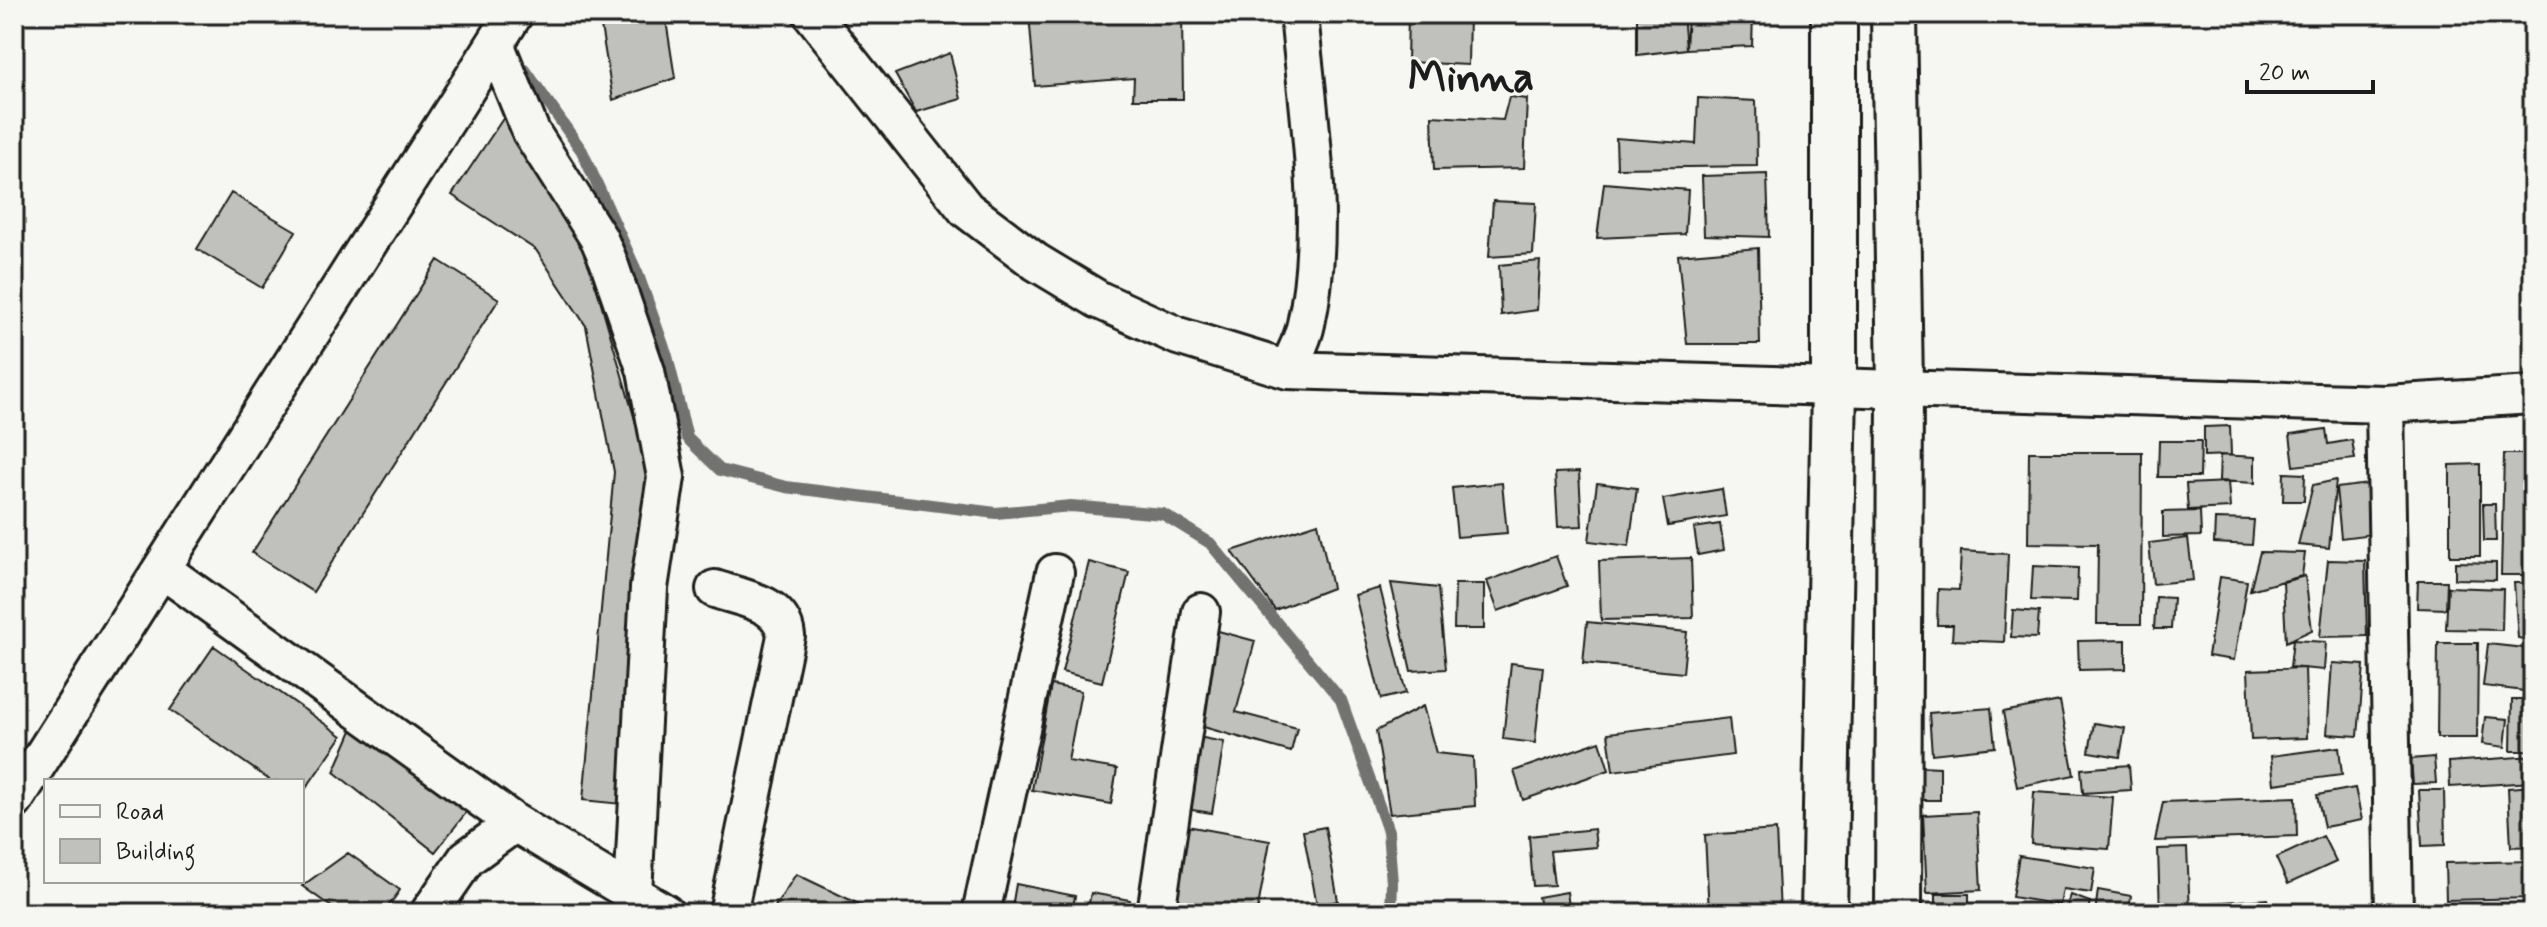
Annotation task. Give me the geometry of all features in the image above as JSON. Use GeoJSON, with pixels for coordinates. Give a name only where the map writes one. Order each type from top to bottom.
{"type":"FeatureCollection","features":[{"type":"Feature","properties":{"kind":"street"},"geometry":{"type":"LineString","coordinates":[[14,801],[514,14]]}},
{"type":"Feature","properties":{"kind":"street"},"geometry":{"type":"LineString","coordinates":[[812,14],[966,209],[1036,262],[1099,300],[1178,336],[1288,370],[1834,387],[1900,386],[2385,404],[2533,395]]}},
{"type":"Feature","properties":{"kind":"street"},"geometry":{"type":"LineString","coordinates":[[1288,370],[1306,327],[1315,269],[1314,189],[1299,14]]}},
{"type":"Feature","properties":{"kind":"street"},"geometry":{"type":"LineString","coordinates":[[1824,913],[1834,387],[1834,14]]}},
{"type":"Feature","properties":{"kind":"street"},"geometry":{"type":"LineString","coordinates":[[1894,14],[1900,386],[1898,913]]}},
{"type":"Feature","properties":{"kind":"street"},"geometry":{"type":"LineString","coordinates":[[496,46],[531,132],[599,239],[608,260],[646,371],[666,477],[649,588],[633,902]]}},
{"type":"Feature","properties":{"kind":"street"},"geometry":{"type":"LineString","coordinates":[[2385,404],[2394,913]]}},
{"type":"Feature","properties":{"kind":"street"},"geometry":{"type":"LineString","coordinates":[[163,570],[515,823],[633,902],[665,913]]}},
{"type":"Feature","properties":{"kind":"street"},"geometry":{"type":"LineString","coordinates":[[981,913],[1055,573]]}},
{"type":"Feature","properties":{"kind":"street"},"geometry":{"type":"LineString","coordinates":[[715,589],[774,609],[784,621],[786,636],[728,913]]}},
{"type":"Feature","properties":{"kind":"street"},"geometry":{"type":"LineString","coordinates":[[1156,913],[1201,612]]}},
{"type":"Feature","properties":{"kind":"street"},"geometry":{"type":"LineString","coordinates":[[429,913],[467,858],[515,823]]}},
{"type":"Feature","properties":{"kind":"building"},"geometry":{"type":"Polygon","coordinates":[[[599,14],[665,14],[675,78],[613,100],[599,14]]]}},
{"type":"Feature","properties":{"kind":"building"},"geometry":{"type":"Polygon","coordinates":[[[1029,14],[1182,14],[1183,99],[1133,99],[1134,78],[1035,86],[1029,14]]]}},
{"type":"Feature","properties":{"kind":"building"},"geometry":{"type":"Polygon","coordinates":[[[1408,14],[1469,14],[1468,65],[1407,62],[1408,14]]]}},
{"type":"Feature","properties":{"kind":"building"},"geometry":{"type":"Polygon","coordinates":[[[1637,14],[1683,14],[1686,49],[1637,55],[1637,14]]]}},
{"type":"Feature","properties":{"kind":"building"},"geometry":{"type":"Polygon","coordinates":[[[1688,14],[1753,14],[1752,46],[1686,49],[1688,14]]]}},
{"type":"Feature","properties":{"kind":"building"},"geometry":{"type":"Polygon","coordinates":[[[950,53],[961,99],[916,112],[895,74],[950,53]]]}},
{"type":"Feature","properties":{"kind":"building"},"geometry":{"type":"Polygon","coordinates":[[[1509,97],[1527,99],[1524,168],[1434,170],[1432,116],[1503,120],[1509,97]]]}},
{"type":"Feature","properties":{"kind":"building"},"geometry":{"type":"Polygon","coordinates":[[[1698,98],[1756,101],[1757,166],[1617,168],[1616,138],[1696,144],[1698,98]]]}},
{"type":"Feature","properties":{"kind":"building"},"geometry":{"type":"Polygon","coordinates":[[[506,114],[584,244],[653,482],[622,804],[583,800],[614,472],[586,326],[536,250],[452,195],[506,114]]]}},
{"type":"Feature","properties":{"kind":"building"},"geometry":{"type":"Polygon","coordinates":[[[1767,174],[1769,237],[1704,235],[1702,176],[1767,174]]]}},
{"type":"Feature","properties":{"kind":"building"},"geometry":{"type":"Polygon","coordinates":[[[1604,183],[1688,190],[1685,234],[1597,238],[1604,183]]]}},
{"type":"Feature","properties":{"kind":"building"},"geometry":{"type":"Polygon","coordinates":[[[231,193],[296,231],[262,288],[197,249],[231,193]]]}},
{"type":"Feature","properties":{"kind":"building"},"geometry":{"type":"Polygon","coordinates":[[[1493,201],[1536,203],[1533,254],[1489,257],[1493,201]]]}},
{"type":"Feature","properties":{"kind":"building"},"geometry":{"type":"Polygon","coordinates":[[[1758,248],[1760,344],[1687,344],[1678,255],[1758,248]]]}},
{"type":"Feature","properties":{"kind":"building"},"geometry":{"type":"Polygon","coordinates":[[[438,260],[499,299],[313,592],[252,553],[438,260]]]}},
{"type":"Feature","properties":{"kind":"building"},"geometry":{"type":"Polygon","coordinates":[[[1540,261],[1537,310],[1501,315],[1499,265],[1540,261]]]}},
{"type":"Feature","properties":{"kind":"building"},"geometry":{"type":"Polygon","coordinates":[[[2230,426],[2231,455],[2204,456],[2204,427],[2230,426]]]}},
{"type":"Feature","properties":{"kind":"building"},"geometry":{"type":"Polygon","coordinates":[[[2326,429],[2328,444],[2352,440],[2355,459],[2294,466],[2290,434],[2326,429]]]}},
{"type":"Feature","properties":{"kind":"building"},"geometry":{"type":"Polygon","coordinates":[[[2159,441],[2201,441],[2200,477],[2158,477],[2159,441]]]}},
{"type":"Feature","properties":{"kind":"building"},"geometry":{"type":"Polygon","coordinates":[[[2029,452],[2142,452],[2141,624],[2097,624],[2098,544],[2028,543],[2029,452]]]}},
{"type":"Feature","properties":{"kind":"building"},"geometry":{"type":"Polygon","coordinates":[[[2504,454],[2533,454],[2533,575],[2501,575],[2504,454]]]}},
{"type":"Feature","properties":{"kind":"building"},"geometry":{"type":"Polygon","coordinates":[[[2220,455],[2255,457],[2255,483],[2219,481],[2220,455]]]}},
{"type":"Feature","properties":{"kind":"building"},"geometry":{"type":"Polygon","coordinates":[[[2480,464],[2480,556],[2450,556],[2450,465],[2480,464]]]}},
{"type":"Feature","properties":{"kind":"building"},"geometry":{"type":"Polygon","coordinates":[[[1579,472],[1582,526],[1558,527],[1555,473],[1579,472]]]}},
{"type":"Feature","properties":{"kind":"building"},"geometry":{"type":"Polygon","coordinates":[[[2284,473],[2305,474],[2304,501],[2283,501],[2284,473]]]}},
{"type":"Feature","properties":{"kind":"building"},"geometry":{"type":"Polygon","coordinates":[[[2336,480],[2329,548],[2298,545],[2313,485],[2336,480]]]}},
{"type":"Feature","properties":{"kind":"building"},"geometry":{"type":"Polygon","coordinates":[[[2228,482],[2230,508],[2188,510],[2186,484],[2228,482]]]}},
{"type":"Feature","properties":{"kind":"building"},"geometry":{"type":"Polygon","coordinates":[[[1502,483],[1507,533],[1457,537],[1452,488],[1502,483]]]}},
{"type":"Feature","properties":{"kind":"building"},"geometry":{"type":"Polygon","coordinates":[[[1597,483],[1637,488],[1629,546],[1589,541],[1597,483]]]}},
{"type":"Feature","properties":{"kind":"building"},"geometry":{"type":"Polygon","coordinates":[[[2368,484],[2373,534],[2341,538],[2336,488],[2368,484]]]}},
{"type":"Feature","properties":{"kind":"building"},"geometry":{"type":"Polygon","coordinates":[[[1722,489],[1726,516],[1668,526],[1663,499],[1722,489]]]}},
{"type":"Feature","properties":{"kind":"building"},"geometry":{"type":"Polygon","coordinates":[[[2483,504],[2495,504],[2496,541],[2484,541],[2483,504]]]}},
{"type":"Feature","properties":{"kind":"building"},"geometry":{"type":"Polygon","coordinates":[[[2200,511],[2201,536],[2163,537],[2163,512],[2200,511]]]}},
{"type":"Feature","properties":{"kind":"building"},"geometry":{"type":"Polygon","coordinates":[[[2215,519],[2254,520],[2252,545],[2214,543],[2215,519]]]}},
{"type":"Feature","properties":{"kind":"building"},"geometry":{"type":"Polygon","coordinates":[[[1318,523],[1332,588],[1275,610],[1232,551],[1318,523]]]}},
{"type":"Feature","properties":{"kind":"building"},"geometry":{"type":"Polygon","coordinates":[[[1720,524],[1724,550],[1698,555],[1694,528],[1720,524]]]}},
{"type":"Feature","properties":{"kind":"building"},"geometry":{"type":"Polygon","coordinates":[[[2188,538],[2193,580],[2153,584],[2149,543],[2188,538]]]}},
{"type":"Feature","properties":{"kind":"building"},"geometry":{"type":"Polygon","coordinates":[[[1961,551],[2008,554],[2004,642],[1952,640],[1953,625],[1937,625],[1938,589],[1959,590],[1961,551]]]}},
{"type":"Feature","properties":{"kind":"building"},"geometry":{"type":"Polygon","coordinates":[[[2260,552],[2305,553],[2302,576],[2250,590],[2260,552]]]}},
{"type":"Feature","properties":{"kind":"building"},"geometry":{"type":"Polygon","coordinates":[[[1556,556],[1567,586],[1498,611],[1487,581],[1556,556]]]}},
{"type":"Feature","properties":{"kind":"building"},"geometry":{"type":"Polygon","coordinates":[[[1691,558],[1693,618],[1601,620],[1599,561],[1691,558]]]}},
{"type":"Feature","properties":{"kind":"building"},"geometry":{"type":"Polygon","coordinates":[[[2328,560],[2365,561],[2367,636],[2320,637],[2328,560]]]}},
{"type":"Feature","properties":{"kind":"building"},"geometry":{"type":"Polygon","coordinates":[[[1089,562],[1129,572],[1102,682],[1062,672],[1089,562]]]}},
{"type":"Feature","properties":{"kind":"building"},"geometry":{"type":"Polygon","coordinates":[[[2455,562],[2496,563],[2496,580],[2455,579],[2455,562]]]}},
{"type":"Feature","properties":{"kind":"building"},"geometry":{"type":"Polygon","coordinates":[[[2033,566],[2078,568],[2077,601],[2031,600],[2033,566]]]}},
{"type":"Feature","properties":{"kind":"building"},"geometry":{"type":"Polygon","coordinates":[[[2305,576],[2312,630],[2286,642],[2283,582],[2305,576]]]}},
{"type":"Feature","properties":{"kind":"building"},"geometry":{"type":"Polygon","coordinates":[[[2220,577],[2247,581],[2234,660],[2208,656],[2220,577]]]}},
{"type":"Feature","properties":{"kind":"building"},"geometry":{"type":"Polygon","coordinates":[[[2418,581],[2447,581],[2446,609],[2417,608],[2418,581]]]}},
{"type":"Feature","properties":{"kind":"building"},"geometry":{"type":"Polygon","coordinates":[[[1391,583],[1438,588],[1446,669],[1411,671],[1391,583]]]}},
{"type":"Feature","properties":{"kind":"building"},"geometry":{"type":"Polygon","coordinates":[[[2514,583],[2533,583],[2533,641],[2518,638],[2514,583]]]}},
{"type":"Feature","properties":{"kind":"building"},"geometry":{"type":"Polygon","coordinates":[[[1455,584],[1484,584],[1484,629],[1454,629],[1455,584]]]}},
{"type":"Feature","properties":{"kind":"building"},"geometry":{"type":"Polygon","coordinates":[[[2448,587],[2503,589],[2502,630],[2446,629],[2448,587]]]}},
{"type":"Feature","properties":{"kind":"building"},"geometry":{"type":"Polygon","coordinates":[[[1380,588],[1406,693],[1381,699],[1355,595],[1380,588]]]}},
{"type":"Feature","properties":{"kind":"building"},"geometry":{"type":"Polygon","coordinates":[[[2156,597],[2173,598],[2171,629],[2154,629],[2156,597]]]}},
{"type":"Feature","properties":{"kind":"building"},"geometry":{"type":"Polygon","coordinates":[[[2013,610],[2039,612],[2037,638],[2011,637],[2013,610]]]}},
{"type":"Feature","properties":{"kind":"building"},"geometry":{"type":"Polygon","coordinates":[[[1587,622],[1687,632],[1683,673],[1583,663],[1587,622]]]}},
{"type":"Feature","properties":{"kind":"building"},"geometry":{"type":"Polygon","coordinates":[[[1211,629],[1255,641],[1236,712],[1297,728],[1291,752],[1186,722],[1211,629]]]}},
{"type":"Feature","properties":{"kind":"building"},"geometry":{"type":"Polygon","coordinates":[[[2126,640],[2126,669],[2079,670],[2078,641],[2126,640]]]}},
{"type":"Feature","properties":{"kind":"building"},"geometry":{"type":"Polygon","coordinates":[[[2293,640],[2326,642],[2324,670],[2290,667],[2293,640]]]}},
{"type":"Feature","properties":{"kind":"building"},"geometry":{"type":"Polygon","coordinates":[[[2438,643],[2478,643],[2477,738],[2437,738],[2438,643]]]}},
{"type":"Feature","properties":{"kind":"building"},"geometry":{"type":"Polygon","coordinates":[[[2488,644],[2533,649],[2533,692],[2483,686],[2488,644]]]}},
{"type":"Feature","properties":{"kind":"building"},"geometry":{"type":"Polygon","coordinates":[[[214,646],[342,736],[304,791],[304,779],[268,779],[170,710],[214,646]]]}},
{"type":"Feature","properties":{"kind":"building"},"geometry":{"type":"Polygon","coordinates":[[[1511,663],[1543,667],[1535,743],[1503,739],[1511,663]]]}},
{"type":"Feature","properties":{"kind":"building"},"geometry":{"type":"Polygon","coordinates":[[[2332,663],[2364,665],[2358,736],[2327,734],[2332,663]]]}},
{"type":"Feature","properties":{"kind":"building"},"geometry":{"type":"Polygon","coordinates":[[[2305,668],[2307,738],[2251,740],[2248,670],[2305,668]]]}},
{"type":"Feature","properties":{"kind":"building"},"geometry":{"type":"Polygon","coordinates":[[[1051,685],[1081,691],[1068,761],[1117,769],[1111,804],[1032,790],[1051,685]]]}},
{"type":"Feature","properties":{"kind":"building"},"geometry":{"type":"Polygon","coordinates":[[[2512,700],[2533,700],[2533,751],[2511,751],[2512,700]]]}},
{"type":"Feature","properties":{"kind":"building"},"geometry":{"type":"Polygon","coordinates":[[[2060,701],[2074,775],[2017,787],[2003,712],[2060,701]]]}},
{"type":"Feature","properties":{"kind":"building"},"geometry":{"type":"Polygon","coordinates":[[[1423,706],[1436,753],[1473,757],[1475,806],[1390,814],[1376,731],[1423,706]]]}},
{"type":"Feature","properties":{"kind":"building"},"geometry":{"type":"Polygon","coordinates":[[[1991,708],[1995,747],[1932,754],[1929,713],[1991,708]]]}},
{"type":"Feature","properties":{"kind":"building"},"geometry":{"type":"Polygon","coordinates":[[[2485,717],[2508,719],[2505,747],[2482,744],[2485,717]]]}},
{"type":"Feature","properties":{"kind":"building"},"geometry":{"type":"Polygon","coordinates":[[[1729,718],[1733,755],[1613,771],[1608,733],[1729,718]]]}},
{"type":"Feature","properties":{"kind":"building"},"geometry":{"type":"Polygon","coordinates":[[[356,721],[469,809],[435,852],[334,772],[356,721]]]}},
{"type":"Feature","properties":{"kind":"building"},"geometry":{"type":"Polygon","coordinates":[[[2094,723],[2125,728],[2120,757],[2089,752],[2094,723]]]}},
{"type":"Feature","properties":{"kind":"building"},"geometry":{"type":"Polygon","coordinates":[[[1198,737],[1224,742],[1212,813],[1185,809],[1198,737]]]}},
{"type":"Feature","properties":{"kind":"building"},"geometry":{"type":"Polygon","coordinates":[[[1600,741],[1609,770],[1523,800],[1514,771],[1600,741]]]}},
{"type":"Feature","properties":{"kind":"building"},"geometry":{"type":"Polygon","coordinates":[[[2339,747],[2342,775],[2274,784],[2271,756],[2339,747]]]}},
{"type":"Feature","properties":{"kind":"building"},"geometry":{"type":"Polygon","coordinates":[[[2533,756],[2533,782],[2450,787],[2449,762],[2533,756]]]}},
{"type":"Feature","properties":{"kind":"building"},"geometry":{"type":"Polygon","coordinates":[[[2434,757],[2436,783],[2413,784],[2411,759],[2434,757]]]}},
{"type":"Feature","properties":{"kind":"building"},"geometry":{"type":"Polygon","coordinates":[[[2129,765],[2131,790],[2083,793],[2081,769],[2129,765]]]}},
{"type":"Feature","properties":{"kind":"building"},"geometry":{"type":"Polygon","coordinates":[[[1919,766],[1940,767],[1940,800],[1920,800],[1919,766]]]}},
{"type":"Feature","properties":{"kind":"building"},"geometry":{"type":"Polygon","coordinates":[[[2533,786],[2533,846],[2511,847],[2508,788],[2533,786]]]}},
{"type":"Feature","properties":{"kind":"building"},"geometry":{"type":"Polygon","coordinates":[[[2355,788],[2362,820],[2324,827],[2317,795],[2355,788]]]}},
{"type":"Feature","properties":{"kind":"building"},"geometry":{"type":"Polygon","coordinates":[[[2419,790],[2444,790],[2445,845],[2422,846],[2419,790]]]}},
{"type":"Feature","properties":{"kind":"building"},"geometry":{"type":"Polygon","coordinates":[[[2034,792],[2113,797],[2109,849],[2031,844],[2034,792]]]}},
{"type":"Feature","properties":{"kind":"building"},"geometry":{"type":"Polygon","coordinates":[[[2296,797],[2297,836],[2155,841],[2163,802],[2296,797]]]}},
{"type":"Feature","properties":{"kind":"building"},"geometry":{"type":"Polygon","coordinates":[[[1977,812],[1981,890],[1927,893],[1923,815],[1977,812]]]}},
{"type":"Feature","properties":{"kind":"building"},"geometry":{"type":"Polygon","coordinates":[[[1187,826],[1270,841],[1257,913],[1171,913],[1187,826]]]}},
{"type":"Feature","properties":{"kind":"building"},"geometry":{"type":"Polygon","coordinates":[[[1325,827],[1338,901],[1317,905],[1303,831],[1325,827]]]}},
{"type":"Feature","properties":{"kind":"building"},"geometry":{"type":"Polygon","coordinates":[[[1594,829],[1596,847],[1550,851],[1554,885],[1533,886],[1529,836],[1594,829]]]}},
{"type":"Feature","properties":{"kind":"building"},"geometry":{"type":"Polygon","coordinates":[[[1776,830],[1780,913],[1709,913],[1705,835],[1776,830]]]}},
{"type":"Feature","properties":{"kind":"building"},"geometry":{"type":"Polygon","coordinates":[[[2323,836],[2336,862],[2288,884],[2276,858],[2323,836]]]}},
{"type":"Feature","properties":{"kind":"building"},"geometry":{"type":"Polygon","coordinates":[[[2187,848],[2190,913],[2160,913],[2158,849],[2187,848]]]}},
{"type":"Feature","properties":{"kind":"building"},"geometry":{"type":"Polygon","coordinates":[[[348,853],[400,890],[384,913],[340,913],[302,886],[348,853]]]}},
{"type":"Feature","properties":{"kind":"building"},"geometry":{"type":"Polygon","coordinates":[[[2019,856],[2095,868],[2091,893],[2063,889],[2060,905],[2012,897],[2019,856]]]}},
{"type":"Feature","properties":{"kind":"building"},"geometry":{"type":"Polygon","coordinates":[[[2533,861],[2533,898],[2446,900],[2445,863],[2533,861]]]}},
{"type":"Feature","properties":{"kind":"building"},"geometry":{"type":"Polygon","coordinates":[[[796,874],[865,907],[862,913],[771,913],[796,874]]]}},
{"type":"Feature","properties":{"kind":"building"},"geometry":{"type":"Polygon","coordinates":[[[1016,884],[1075,896],[1072,913],[1011,913],[1016,884]]]}},
{"type":"Feature","properties":{"kind":"building"},"geometry":{"type":"Polygon","coordinates":[[[2098,890],[2131,896],[2128,913],[2095,913],[2098,890]]]}},
{"type":"Feature","properties":{"kind":"building"},"geometry":{"type":"Polygon","coordinates":[[[1567,892],[1570,913],[1541,913],[1538,897],[1567,892]]]}},
{"type":"Feature","properties":{"kind":"building"},"geometry":{"type":"Polygon","coordinates":[[[1091,893],[1130,900],[1127,913],[1087,913],[1091,893]]]}},
{"type":"Feature","properties":{"kind":"building"},"geometry":{"type":"Polygon","coordinates":[[[1936,894],[1969,894],[1969,913],[1936,913],[1936,894]]]}},
{"type":"Feature","properties":{"kind":"building"},"geometry":{"type":"Polygon","coordinates":[[[2071,895],[2090,902],[2087,913],[2065,913],[2071,895]]]}},
{"type":"Feature","properties":{"kind":"building"},"geometry":{"type":"Polygon","coordinates":[[[2268,899],[2269,913],[2211,913],[2210,903],[2268,899]]]}},
{"type":"Feature","properties":{"kind":"waterway"},"geometry":{"type":"LineString","coordinates":[[525,70],[582,151],[638,275],[667,356],[687,438],[720,470],[786,487],[996,513],[1071,506],[1163,514],[1210,543],[1341,700],[1388,831],[1391,913]]}},
{"type":"Feature","properties":{"kind":"district","name":"Minna"},"geometry":{"type":"Point","coordinates":[1471,76]}}]}
